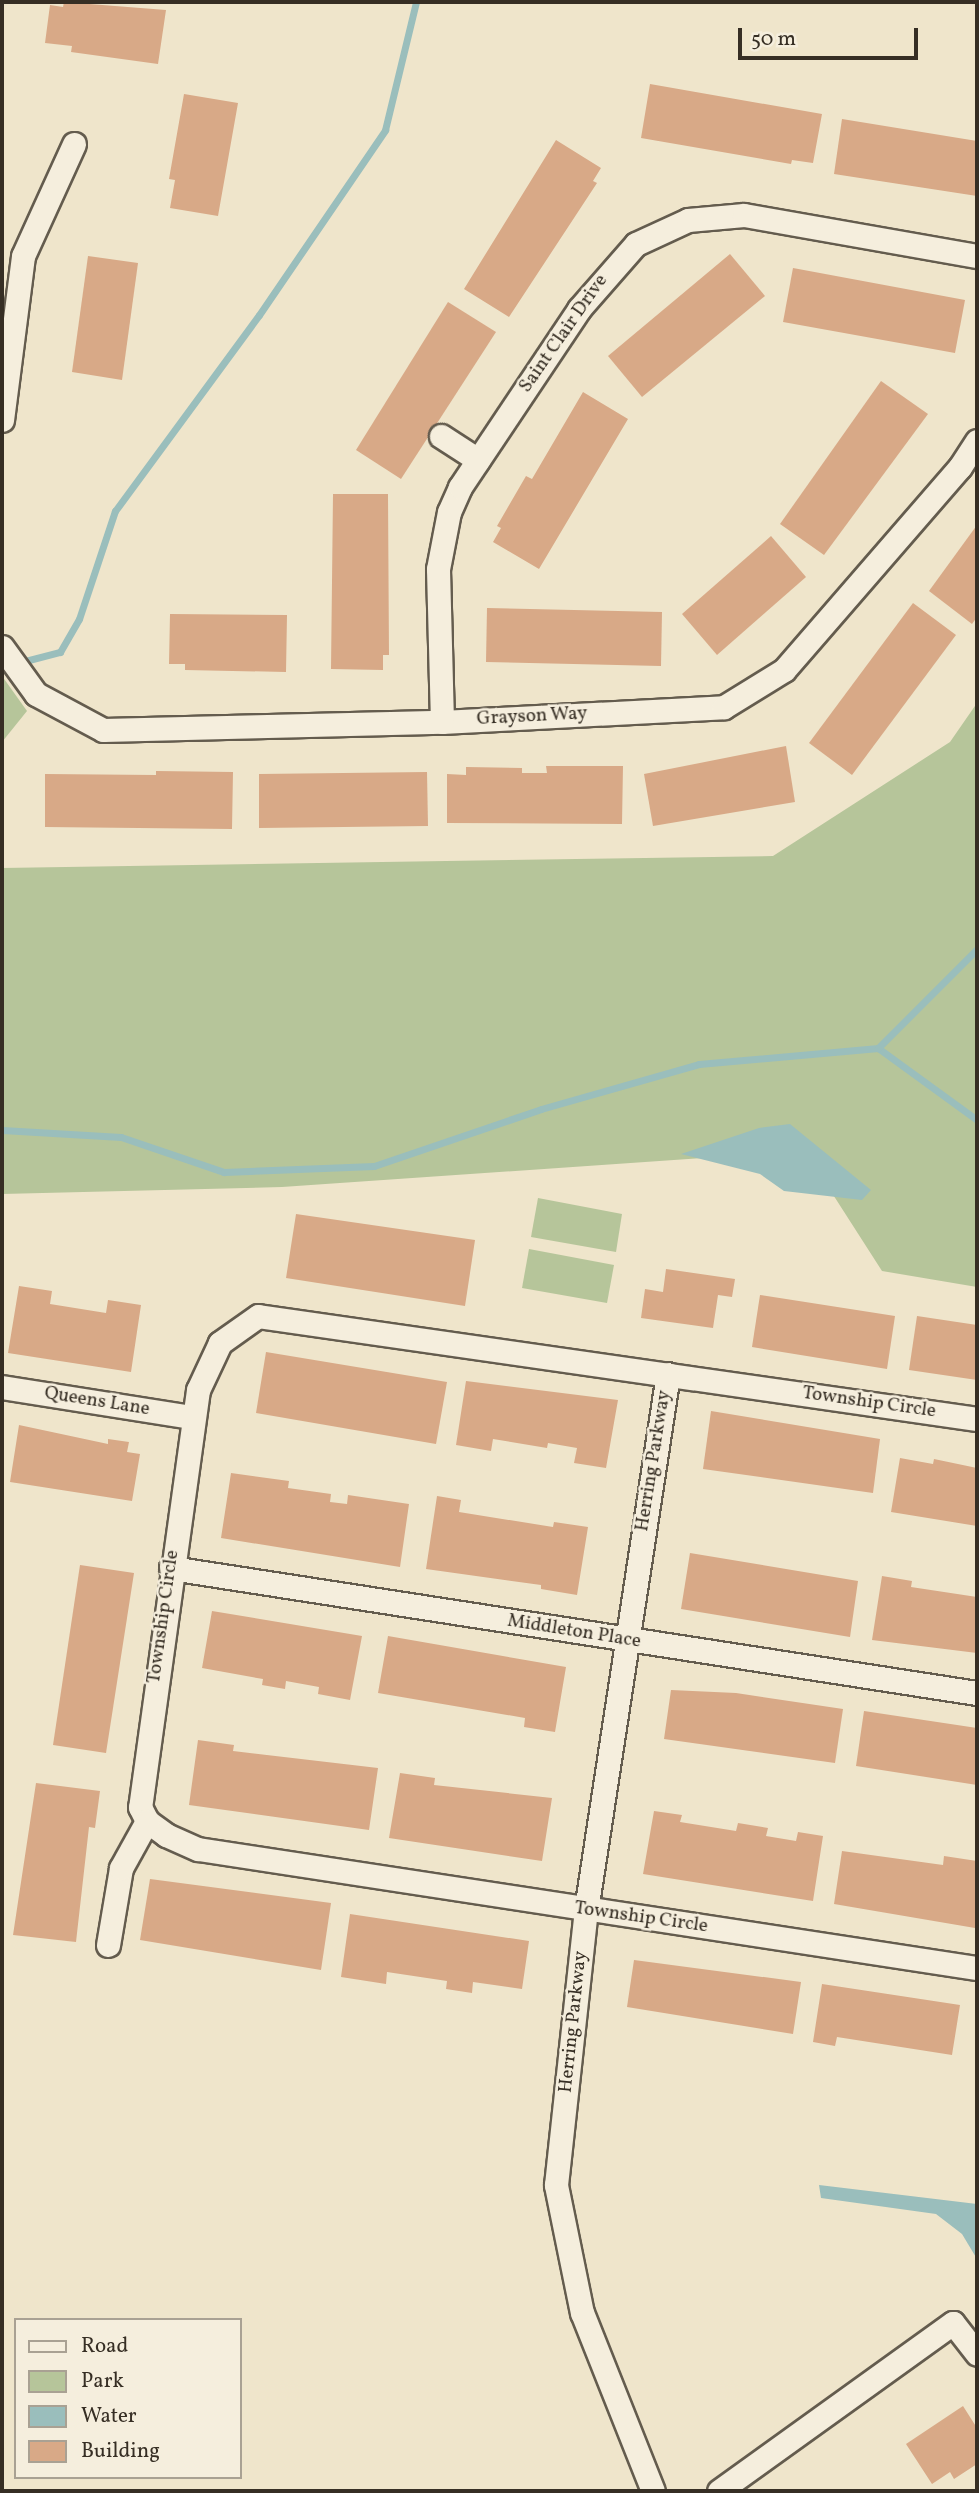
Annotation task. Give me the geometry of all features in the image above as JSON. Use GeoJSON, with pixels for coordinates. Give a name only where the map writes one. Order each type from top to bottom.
{"type":"FeatureCollection","features":[{"type":"Feature","properties":{"kind":"street"},"geometry":{"type":"LineString","coordinates":[[2,420],[23,256],[74,144]]}},
{"type":"Feature","properties":{"kind":"street","name":"Saint Clair Drive"},"geometry":{"type":"LineString","coordinates":[[442,722],[441,542],[460,487],[596,285],[636,244],[661,229],[715,215],[744,215],[977,256]]}},
{"type":"Feature","properties":{"kind":"street"},"geometry":{"type":"LineString","coordinates":[[441,436],[478,460]]}},
{"type":"Feature","properties":{"kind":"street","name":"Grayson Way"},"geometry":{"type":"LineString","coordinates":[[2,647],[36,694],[103,730],[442,722],[724,707],[784,670],[960,467],[977,440]]}},
{"type":"Feature","properties":{"kind":"street","name":"Township Circle"},"geometry":{"type":"LineString","coordinates":[[977,1419],[258,1317],[220,1343],[198,1390],[144,1750],[140,1807],[148,1821],[198,1849],[977,1968]]}},
{"type":"Feature","properties":{"kind":"street","name":"Herring Parkway"},"geometry":{"type":"LineString","coordinates":[[653,2491],[582,2313],[556,2185],[586,1910],[667,1374]]}},
{"type":"Feature","properties":{"kind":"street","name":"Queens Lane"},"geometry":{"type":"LineString","coordinates":[[2,1387],[192,1417]]}},
{"type":"Feature","properties":{"kind":"street","name":"Middleton Place"},"geometry":{"type":"LineString","coordinates":[[171,1569],[977,1693]]}},
{"type":"Feature","properties":{"kind":"street"},"geometry":{"type":"LineString","coordinates":[[108,1945],[121,1868],[148,1821]]}},
{"type":"Feature","properties":{"kind":"street"},"geometry":{"type":"LineString","coordinates":[[719,2491],[953,2323],[977,2354]]}},
{"type":"Feature","properties":{"kind":"green space"},"geometry":{"type":"Polygon","coordinates":[[[2,676],[27,711],[2,742],[2,676]]]}},
{"type":"Feature","properties":{"kind":"green space"},"geometry":{"type":"Polygon","coordinates":[[[977,703],[977,1287],[882,1271],[805,1151],[282,1187],[2,1194],[2,868],[773,856],[950,742],[977,703]]]}},
{"type":"Feature","properties":{"kind":"green space"},"geometry":{"type":"Polygon","coordinates":[[[538,1198],[622,1214],[616,1252],[531,1237],[538,1198]]]}},
{"type":"Feature","properties":{"kind":"green space"},"geometry":{"type":"Polygon","coordinates":[[[529,1249],[614,1265],[607,1303],[522,1288],[529,1249]]]}},
{"type":"Feature","properties":{"kind":"water"},"geometry":{"type":"Polygon","coordinates":[[[790,1124],[871,1190],[862,1200],[784,1191],[760,1174],[681,1154],[759,1128],[790,1124]]]}},
{"type":"Feature","properties":{"kind":"water"},"geometry":{"type":"Polygon","coordinates":[[[819,2185],[977,2204],[977,2259],[962,2234],[936,2214],[821,2198],[819,2185]]]}},
{"type":"Feature","properties":{"kind":"building"},"geometry":{"type":"Polygon","coordinates":[[[64,2],[166,10],[158,64],[71,52],[72,46],[45,43],[50,5],[63,7],[64,2]]]}},
{"type":"Feature","properties":{"kind":"building"},"geometry":{"type":"Polygon","coordinates":[[[650,84],[822,114],[813,163],[792,160],[791,164],[641,138],[650,84]]]}},
{"type":"Feature","properties":{"kind":"building"},"geometry":{"type":"Polygon","coordinates":[[[184,94],[238,103],[218,216],[170,208],[175,180],[169,179],[184,94]]]}},
{"type":"Feature","properties":{"kind":"building"},"geometry":{"type":"Polygon","coordinates":[[[842,119],[977,141],[977,196],[834,174],[842,119]]]}},
{"type":"Feature","properties":{"kind":"building"},"geometry":{"type":"Polygon","coordinates":[[[556,140],[601,168],[593,181],[597,183],[509,317],[464,289],[556,140]]]}},
{"type":"Feature","properties":{"kind":"building"},"geometry":{"type":"Polygon","coordinates":[[[730,254],[765,296],[642,397],[608,356],[730,254]]]}},
{"type":"Feature","properties":{"kind":"building"},"geometry":{"type":"Polygon","coordinates":[[[88,256],[138,263],[122,380],[72,372],[88,256]]]}},
{"type":"Feature","properties":{"kind":"building"},"geometry":{"type":"Polygon","coordinates":[[[793,268],[965,300],[955,353],[783,322],[793,268]]]}},
{"type":"Feature","properties":{"kind":"building"},"geometry":{"type":"Polygon","coordinates":[[[448,302],[496,332],[401,479],[356,450],[448,302]]]}},
{"type":"Feature","properties":{"kind":"building"},"geometry":{"type":"Polygon","coordinates":[[[881,381],[928,414],[824,555],[780,524],[881,381]]]}},
{"type":"Feature","properties":{"kind":"building"},"geometry":{"type":"Polygon","coordinates":[[[583,392],[628,419],[539,569],[493,542],[501,528],[497,526],[526,476],[532,479],[583,392]]]}},
{"type":"Feature","properties":{"kind":"building"},"geometry":{"type":"Polygon","coordinates":[[[333,494],[388,494],[389,655],[383,655],[383,670],[331,669],[333,494]]]}},
{"type":"Feature","properties":{"kind":"building"},"geometry":{"type":"Polygon","coordinates":[[[977,525],[977,617],[972,624],[929,591],[977,525]]]}},
{"type":"Feature","properties":{"kind":"building"},"geometry":{"type":"Polygon","coordinates":[[[771,536],[806,577],[717,655],[682,614],[771,536]]]}},
{"type":"Feature","properties":{"kind":"building"},"geometry":{"type":"Polygon","coordinates":[[[913,603],[956,635],[852,775],[809,743],[913,603]]]}},
{"type":"Feature","properties":{"kind":"building"},"geometry":{"type":"Polygon","coordinates":[[[487,608],[662,612],[661,666],[486,662],[487,608]]]}},
{"type":"Feature","properties":{"kind":"building"},"geometry":{"type":"Polygon","coordinates":[[[170,614],[287,615],[286,672],[185,670],[185,664],[169,664],[170,614]]]}},
{"type":"Feature","properties":{"kind":"building"},"geometry":{"type":"Polygon","coordinates":[[[786,746],[795,802],[653,826],[644,774],[786,746]]]}},
{"type":"Feature","properties":{"kind":"building"},"geometry":{"type":"Polygon","coordinates":[[[546,766],[623,766],[622,824],[447,823],[447,774],[466,775],[466,767],[522,768],[522,773],[547,773],[546,766]]]}},
{"type":"Feature","properties":{"kind":"building"},"geometry":{"type":"Polygon","coordinates":[[[156,771],[233,772],[232,829],[45,827],[45,774],[156,775],[156,771]]]}},
{"type":"Feature","properties":{"kind":"building"},"geometry":{"type":"Polygon","coordinates":[[[427,772],[428,826],[259,828],[259,774],[427,772]]]}},
{"type":"Feature","properties":{"kind":"building"},"geometry":{"type":"Polygon","coordinates":[[[296,1214],[475,1240],[465,1306],[286,1278],[296,1214]]]}},
{"type":"Feature","properties":{"kind":"building"},"geometry":{"type":"Polygon","coordinates":[[[666,1269],[735,1279],[732,1297],[718,1295],[713,1328],[641,1318],[645,1289],[663,1292],[666,1269]]]}},
{"type":"Feature","properties":{"kind":"building"},"geometry":{"type":"Polygon","coordinates":[[[19,1286],[52,1291],[50,1304],[106,1313],[108,1300],[141,1305],[131,1372],[8,1353],[19,1286]]]}},
{"type":"Feature","properties":{"kind":"building"},"geometry":{"type":"Polygon","coordinates":[[[760,1295],[895,1316],[887,1369],[752,1347],[760,1295]]]}},
{"type":"Feature","properties":{"kind":"building"},"geometry":{"type":"Polygon","coordinates":[[[917,1316],[977,1325],[977,1380],[909,1370],[917,1316]]]}},
{"type":"Feature","properties":{"kind":"building"},"geometry":{"type":"Polygon","coordinates":[[[266,1352],[447,1382],[436,1444],[256,1413],[266,1352]]]}},
{"type":"Feature","properties":{"kind":"building"},"geometry":{"type":"Polygon","coordinates":[[[466,1381],[618,1400],[606,1468],[574,1463],[577,1448],[548,1443],[547,1448],[493,1439],[491,1451],[456,1445],[466,1381]]]}},
{"type":"Feature","properties":{"kind":"building"},"geometry":{"type":"Polygon","coordinates":[[[711,1411],[880,1439],[873,1493],[703,1469],[711,1411]]]}},
{"type":"Feature","properties":{"kind":"building"},"geometry":{"type":"Polygon","coordinates":[[[19,1425],[108,1444],[108,1439],[129,1442],[127,1452],[140,1454],[132,1501],[10,1482],[19,1425]]]}},
{"type":"Feature","properties":{"kind":"building"},"geometry":{"type":"Polygon","coordinates":[[[900,1458],[933,1464],[934,1459],[977,1468],[977,1526],[891,1512],[900,1458]]]}},
{"type":"Feature","properties":{"kind":"building"},"geometry":{"type":"Polygon","coordinates":[[[231,1473],[289,1481],[288,1488],[331,1494],[330,1502],[347,1504],[348,1495],[409,1504],[400,1567],[221,1538],[231,1473]]]}},
{"type":"Feature","properties":{"kind":"building"},"geometry":{"type":"Polygon","coordinates":[[[437,1496],[461,1500],[459,1512],[553,1527],[554,1522],[588,1527],[577,1595],[541,1589],[541,1585],[426,1569],[437,1496]]]}},
{"type":"Feature","properties":{"kind":"building"},"geometry":{"type":"Polygon","coordinates":[[[690,1553],[858,1581],[850,1637],[681,1609],[690,1553]]]}},
{"type":"Feature","properties":{"kind":"building"},"geometry":{"type":"Polygon","coordinates":[[[80,1565],[134,1573],[106,1753],[53,1745],[80,1565]]]}},
{"type":"Feature","properties":{"kind":"building"},"geometry":{"type":"Polygon","coordinates":[[[882,1576],[912,1581],[911,1587],[977,1597],[977,1653],[872,1640],[882,1576]]]}},
{"type":"Feature","properties":{"kind":"building"},"geometry":{"type":"Polygon","coordinates":[[[212,1611],[362,1636],[350,1700],[318,1694],[319,1687],[286,1681],[285,1689],[262,1685],[263,1679],[202,1668],[212,1611]]]}},
{"type":"Feature","properties":{"kind":"building"},"geometry":{"type":"Polygon","coordinates":[[[388,1636],[566,1667],[555,1732],[524,1727],[525,1718],[378,1693],[388,1636]]]}},
{"type":"Feature","properties":{"kind":"building"},"geometry":{"type":"Polygon","coordinates":[[[671,1690],[736,1693],[843,1709],[835,1763],[664,1739],[671,1690]]]}},
{"type":"Feature","properties":{"kind":"building"},"geometry":{"type":"Polygon","coordinates":[[[864,1711],[977,1728],[977,1785],[856,1766],[864,1711]]]}},
{"type":"Feature","properties":{"kind":"building"},"geometry":{"type":"Polygon","coordinates":[[[198,1740],[234,1745],[233,1751],[378,1768],[369,1830],[189,1805],[198,1740]]]}},
{"type":"Feature","properties":{"kind":"building"},"geometry":{"type":"Polygon","coordinates":[[[400,1773],[435,1778],[434,1785],[552,1798],[542,1861],[389,1838],[400,1773]]]}},
{"type":"Feature","properties":{"kind":"building"},"geometry":{"type":"Polygon","coordinates":[[[36,1783],[100,1791],[95,1828],[89,1827],[76,1942],[13,1935],[36,1783]]]}},
{"type":"Feature","properties":{"kind":"building"},"geometry":{"type":"Polygon","coordinates":[[[654,1811],[682,1815],[680,1822],[736,1831],[738,1823],[768,1828],[766,1836],[796,1841],[798,1832],[823,1836],[813,1901],[643,1874],[654,1811]]]}},
{"type":"Feature","properties":{"kind":"building"},"geometry":{"type":"Polygon","coordinates":[[[842,1851],[943,1865],[944,1856],[977,1861],[975,1928],[834,1904],[842,1851]]]}},
{"type":"Feature","properties":{"kind":"building"},"geometry":{"type":"Polygon","coordinates":[[[150,1879],[331,1903],[321,1970],[140,1940],[150,1879]]]}},
{"type":"Feature","properties":{"kind":"building"},"geometry":{"type":"Polygon","coordinates":[[[350,1914],[529,1941],[522,1989],[473,1982],[472,1993],[446,1989],[447,1981],[387,1972],[386,1984],[341,1977],[350,1914]]]}},
{"type":"Feature","properties":{"kind":"building"},"geometry":{"type":"Polygon","coordinates":[[[634,1960],[801,1982],[793,2034],[627,2007],[634,1960]]]}},
{"type":"Feature","properties":{"kind":"building"},"geometry":{"type":"Polygon","coordinates":[[[822,1984],[960,2005],[952,2055],[837,2037],[835,2046],[813,2042],[822,1984]]]}},
{"type":"Feature","properties":{"kind":"building"},"geometry":{"type":"Polygon","coordinates":[[[963,2406],[977,2428],[977,2464],[954,2479],[950,2472],[932,2484],[906,2444],[963,2406]]]}},
{"type":"Feature","properties":{"kind":"waterway"},"geometry":{"type":"LineString","coordinates":[[2,667],[60,652],[79,619],[115,511],[259,315],[385,130],[416,2]]}},
{"type":"Feature","properties":{"kind":"waterway"},"geometry":{"type":"LineString","coordinates":[[2,1130],[121,1137],[224,1172],[374,1166],[541,1109],[699,1064],[878,1048],[977,949]]}},
{"type":"Feature","properties":{"kind":"waterway"},"geometry":{"type":"LineString","coordinates":[[878,1048],[977,1120]]}}]}
